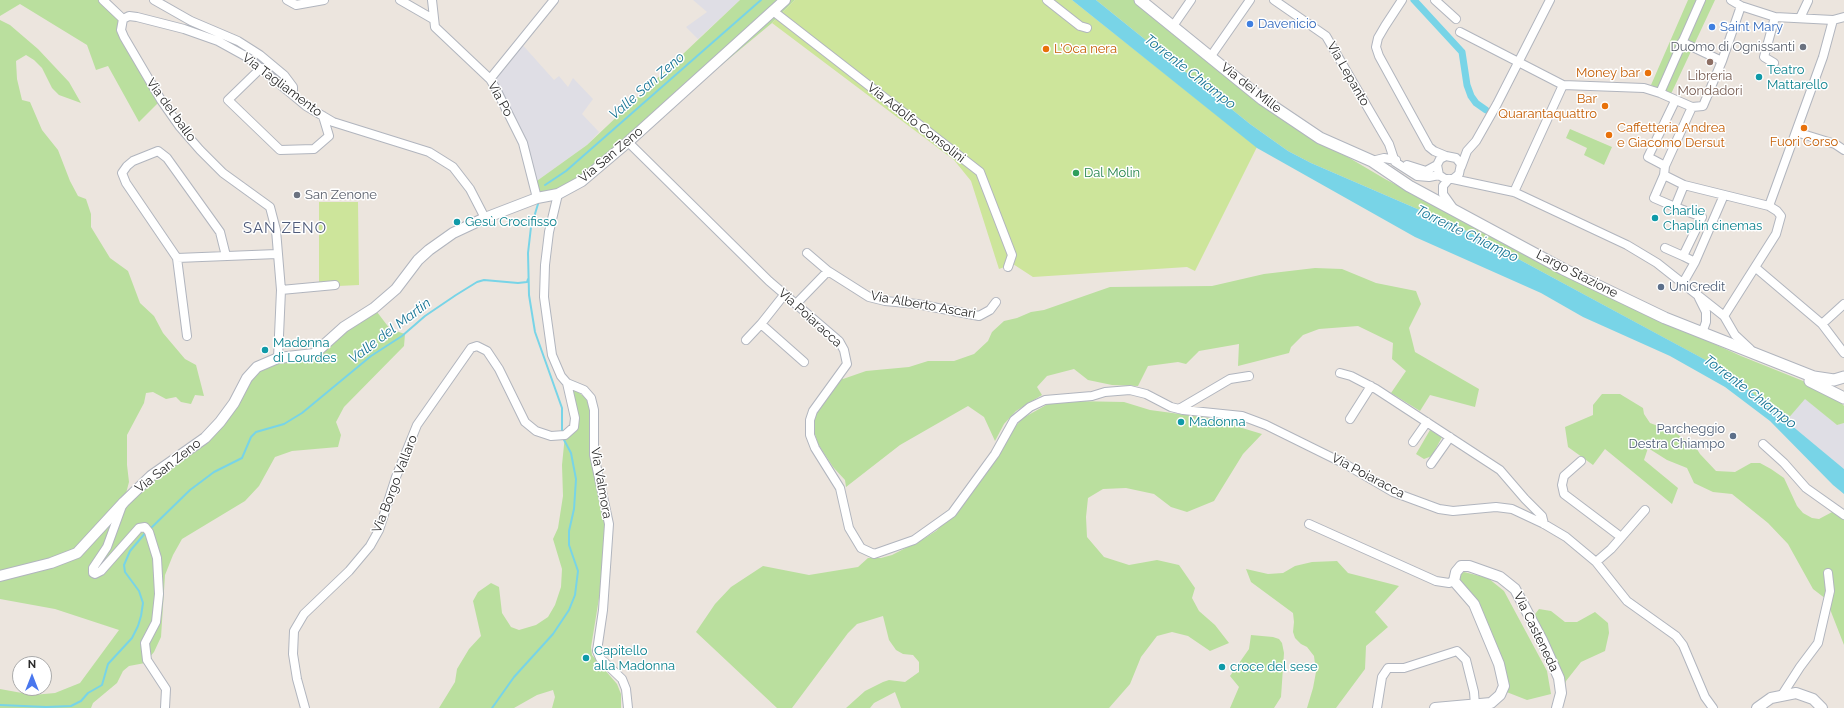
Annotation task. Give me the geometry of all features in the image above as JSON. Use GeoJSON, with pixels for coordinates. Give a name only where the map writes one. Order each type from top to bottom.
{"type":"FeatureCollection","features":[{"type":"Feature","properties":{"kind":"main road","name":"Via dei Mille"},"geometry":{"type":"LineString","coordinates":[[1140,0],[1211,56],[1262,99],[1320,138],[1372,161]]}},
{"type":"Feature","properties":{"kind":"main road","name":"Largo Stazione"},"geometry":{"type":"LineString","coordinates":[[1372,161],[1409,186],[1563,269],[1665,318],[1835,386],[1844,388]]}},
{"type":"Feature","properties":{"kind":"main road","name":"Largo Stazione"},"geometry":{"type":"LineString","coordinates":[[1702,333],[1711,340],[1822,386],[1844,398]]}},
{"type":"Feature","properties":{"kind":"main road","name":"Largo Stazione"},"geometry":{"type":"LineString","coordinates":[[1814,377],[1834,380],[1844,377]]}},
{"type":"Feature","properties":{"kind":"street"},"geometry":{"type":"LineString","coordinates":[[103,0],[123,19]]}},
{"type":"Feature","properties":{"kind":"street"},"geometry":{"type":"LineString","coordinates":[[154,0],[191,21],[238,41],[260,55],[284,74],[293,87],[293,95]]}},
{"type":"Feature","properties":{"kind":"street"},"geometry":{"type":"LineString","coordinates":[[287,0],[296,5],[324,0]]}},
{"type":"Feature","properties":{"kind":"street","name":"Via Po"},"geometry":{"type":"LineString","coordinates":[[400,0],[433,19],[435,27],[490,79],[523,144],[537,198]]}},
{"type":"Feature","properties":{"kind":"street"},"geometry":{"type":"LineString","coordinates":[[432,0],[433,19]]}},
{"type":"Feature","properties":{"kind":"street"},"geometry":{"type":"LineString","coordinates":[[490,79],[554,0]]}},
{"type":"Feature","properties":{"kind":"street","name":"Via San Zeno"},"geometry":{"type":"LineString","coordinates":[[0,576],[51,563],[77,553],[150,476],[204,438],[225,416],[251,372],[264,363],[278,358],[314,354],[344,327],[374,308],[396,289],[418,260],[429,250],[454,234],[485,218],[537,198],[558,194],[582,181],[628,142],[784,0]]}},
{"type":"Feature","properties":{"kind":"street"},"geometry":{"type":"LineString","coordinates":[[1047,0],[1080,26],[1087,28]]}},
{"type":"Feature","properties":{"kind":"street"},"geometry":{"type":"LineString","coordinates":[[1173,26],[1191,0]]}},
{"type":"Feature","properties":{"kind":"street"},"geometry":{"type":"LineString","coordinates":[[1211,56],[1250,0]]}},
{"type":"Feature","properties":{"kind":"street","name":"Via Lepanto"},"geometry":{"type":"LineString","coordinates":[[1274,0],[1326,36],[1390,146],[1396,160]]}},
{"type":"Feature","properties":{"kind":"street"},"geometry":{"type":"LineString","coordinates":[[1434,0],[1456,19]]}},
{"type":"Feature","properties":{"kind":"street"},"geometry":{"type":"LineString","coordinates":[[1455,211],[1443,194],[1443,186],[1461,169],[1468,151],[1476,141],[1519,62],[1550,0]]}},
{"type":"Feature","properties":{"kind":"street"},"geometry":{"type":"LineString","coordinates":[[1660,93],[1701,0]]}},
{"type":"Feature","properties":{"kind":"street"},"geometry":{"type":"LineString","coordinates":[[1731,0],[1741,6],[1775,17],[1833,20],[1844,17]]}},
{"type":"Feature","properties":{"kind":"street"},"geometry":{"type":"LineString","coordinates":[[1402,1],[1378,38],[1376,47],[1379,56],[1429,147],[1434,151],[1456,158],[1461,169],[1472,183]]}},
{"type":"Feature","properties":{"kind":"street"},"geometry":{"type":"LineString","coordinates":[[1800,18],[1808,1]]}},
{"type":"Feature","properties":{"kind":"street"},"geometry":{"type":"LineString","coordinates":[[1460,32],[1563,85],[1644,88],[1660,93],[1675,101],[1692,107],[1703,106],[1722,60],[1741,6]]}},
{"type":"Feature","properties":{"kind":"street","name":"Via Adolfo Consolini"},"geometry":{"type":"LineString","coordinates":[[773,11],[980,172],[1012,255],[1008,267]]}},
{"type":"Feature","properties":{"kind":"street","name":"Via Tagliamento"},"geometry":{"type":"LineString","coordinates":[[123,19],[129,16],[137,16],[184,29],[218,41],[261,68],[293,95],[323,116],[346,127],[429,152],[453,167],[470,189],[485,218]]}},
{"type":"Feature","properties":{"kind":"street"},"geometry":{"type":"LineString","coordinates":[[1774,63],[1764,57],[1775,17]]}},
{"type":"Feature","properties":{"kind":"street","name":"Via del ballo"},"geometry":{"type":"LineString","coordinates":[[123,19],[122,30],[124,37],[161,100],[200,150],[223,173],[270,207],[276,230],[277,254]]}},
{"type":"Feature","properties":{"kind":"street"},"geometry":{"type":"LineString","coordinates":[[1768,206],[1823,57],[1833,20]]}},
{"type":"Feature","properties":{"kind":"street"},"geometry":{"type":"LineString","coordinates":[[1682,42],[1722,60]]}},
{"type":"Feature","properties":{"kind":"street"},"geometry":{"type":"LineString","coordinates":[[261,68],[228,100],[280,150],[314,149],[328,136],[323,116]]}},
{"type":"Feature","properties":{"kind":"street"},"geometry":{"type":"LineString","coordinates":[[1514,192],[1563,85]]}},
{"type":"Feature","properties":{"kind":"street"},"geometry":{"type":"LineString","coordinates":[[1665,166],[1648,158],[1675,101]]}},
{"type":"Feature","properties":{"kind":"street"},"geometry":{"type":"LineString","coordinates":[[1683,256],[1702,217],[1654,198],[1664,175],[1665,166],[1692,107]]}},
{"type":"Feature","properties":{"kind":"street"},"geometry":{"type":"LineString","coordinates":[[1796,132],[1835,144],[1844,150]]}},
{"type":"Feature","properties":{"kind":"street","name":"Via Poiaracca"},"geometry":{"type":"LineString","coordinates":[[628,142],[784,295],[839,341],[844,350],[847,364],[813,411],[810,420],[810,435],[815,448],[840,488],[849,528],[861,548],[874,554],[914,540],[952,513],[994,454],[1014,420],[1030,407],[1045,400],[1092,396],[1111,391],[1130,390],[1146,394],[1171,407],[1242,416],[1266,424],[1345,464],[1393,492],[1439,509],[1453,511],[1496,507],[1512,509],[1544,524],[1566,537],[1596,562],[1627,601],[1676,636],[1683,645],[1699,684],[1713,708]]}},
{"type":"Feature","properties":{"kind":"street"},"geometry":{"type":"LineString","coordinates":[[1384,158],[1390,146]]}},
{"type":"Feature","properties":{"kind":"street"},"geometry":{"type":"LineString","coordinates":[[187,336],[177,258],[126,183],[122,173],[133,161],[158,151],[167,158],[220,232],[226,256]]}},
{"type":"Feature","properties":{"kind":"street"},"geometry":{"type":"LineString","coordinates":[[1372,161],[1384,158],[1396,160],[1426,171],[1437,166],[1440,159],[1468,151]]}},
{"type":"Feature","properties":{"kind":"street"},"geometry":{"type":"LineString","coordinates":[[1396,160],[1400,166],[1417,176],[1429,177],[1440,174],[1451,179],[1514,192],[1627,245],[1657,263],[1724,316],[1744,345],[1760,355]]}},
{"type":"Feature","properties":{"kind":"street"},"geometry":{"type":"LineString","coordinates":[[1437,166],[1440,174]]}},
{"type":"Feature","properties":{"kind":"street"},"geometry":{"type":"LineString","coordinates":[[1664,175],[1684,185],[1768,206],[1777,211],[1780,216],[1780,222],[1776,234],[1756,268],[1724,316]]}},
{"type":"Feature","properties":{"kind":"street"},"geometry":{"type":"LineString","coordinates":[[1675,207],[1684,185]]}},
{"type":"Feature","properties":{"kind":"street"},"geometry":{"type":"LineString","coordinates":[[558,194],[546,250],[544,297],[552,355],[561,376],[567,383]]}},
{"type":"Feature","properties":{"kind":"street"},"geometry":{"type":"LineString","coordinates":[[1683,283],[1695,262],[1724,195]]}},
{"type":"Feature","properties":{"kind":"street"},"geometry":{"type":"LineString","coordinates":[[1665,248],[1695,262]]}},
{"type":"Feature","properties":{"kind":"street","name":"Via Alberto Ascari"},"geometry":{"type":"LineString","coordinates":[[807,253],[828,271],[869,297],[885,301],[917,304],[979,316],[990,310],[996,302]]}},
{"type":"Feature","properties":{"kind":"street"},"geometry":{"type":"LineString","coordinates":[[177,258],[277,254],[281,290],[278,358]]}},
{"type":"Feature","properties":{"kind":"street"},"geometry":{"type":"LineString","coordinates":[[1756,268],[1822,324],[1844,353]]}},
{"type":"Feature","properties":{"kind":"street"},"geometry":{"type":"LineString","coordinates":[[796,304],[828,271]]}},
{"type":"Feature","properties":{"kind":"street"},"geometry":{"type":"LineString","coordinates":[[281,290],[335,285]]}},
{"type":"Feature","properties":{"kind":"street"},"geometry":{"type":"LineString","coordinates":[[746,340],[784,295]]}},
{"type":"Feature","properties":{"kind":"street"},"geometry":{"type":"LineString","coordinates":[[1697,296],[1706,312],[1706,322],[1702,333]]}},
{"type":"Feature","properties":{"kind":"street"},"geometry":{"type":"LineString","coordinates":[[1822,324],[1844,304]]}},
{"type":"Feature","properties":{"kind":"street"},"geometry":{"type":"LineString","coordinates":[[761,324],[804,362]]}},
{"type":"Feature","properties":{"kind":"street","name":"Via Borgo Vallaro"},"geometry":{"type":"LineString","coordinates":[[305,708],[297,679],[293,654],[294,631],[304,614],[349,571],[370,546],[379,530],[396,477],[417,425],[471,348],[477,346],[487,351],[500,369],[525,422],[536,432],[551,436],[565,435],[574,426],[575,418],[567,383]]}},
{"type":"Feature","properties":{"kind":"street"},"geometry":{"type":"LineString","coordinates":[[1340,372],[1352,376],[1370,386],[1500,470],[1525,500],[1542,516],[1544,524]]}},
{"type":"Feature","properties":{"kind":"street"},"geometry":{"type":"LineString","coordinates":[[1179,409],[1230,379],[1249,376]]}},
{"type":"Feature","properties":{"kind":"street","name":"Via Valmora"},"geometry":{"type":"LineString","coordinates":[[567,383],[584,390],[591,398],[594,410],[594,455],[609,524],[603,610],[597,651],[600,658],[622,679],[626,689],[628,708]]}},
{"type":"Feature","properties":{"kind":"street"},"geometry":{"type":"LineString","coordinates":[[1350,419],[1370,386]]}},
{"type":"Feature","properties":{"kind":"street"},"geometry":{"type":"LineString","coordinates":[[1413,442],[1427,422]]}},
{"type":"Feature","properties":{"kind":"street"},"geometry":{"type":"LineString","coordinates":[[1431,464],[1450,437]]}},
{"type":"Feature","properties":{"kind":"street"},"geometry":{"type":"LineString","coordinates":[[1763,444],[1784,463],[1806,488],[1844,515]]}},
{"type":"Feature","properties":{"kind":"street"},"geometry":{"type":"LineString","coordinates":[[1581,461],[1564,476],[1562,485],[1564,494],[1621,537]]}},
{"type":"Feature","properties":{"kind":"street"},"geometry":{"type":"LineString","coordinates":[[124,502],[107,547],[92,568],[93,573],[95,574],[101,571],[139,528],[147,530],[158,558],[159,594],[156,622],[145,643],[147,660],[166,689],[165,708]]}},
{"type":"Feature","properties":{"kind":"street"},"geometry":{"type":"LineString","coordinates":[[1596,562],[1645,510]]}},
{"type":"Feature","properties":{"kind":"street"},"geometry":{"type":"LineString","coordinates":[[1309,524],[1436,581],[1449,583],[1454,581],[1474,604],[1487,632],[1503,677],[1504,686],[1500,695],[1491,702],[1475,705],[1452,705],[1435,708]]}},
{"type":"Feature","properties":{"kind":"street","name":"Via Casteneda"},"geometry":{"type":"LineString","coordinates":[[1454,581],[1456,572],[1461,566],[1470,566],[1500,577],[1516,589],[1542,640],[1558,678],[1560,693],[1557,708]]}},
{"type":"Feature","properties":{"kind":"street"},"geometry":{"type":"LineString","coordinates":[[1782,695],[1800,667],[1818,644],[1830,591],[1828,573]]}},
{"type":"Feature","properties":{"kind":"street"},"geometry":{"type":"LineString","coordinates":[[1377,708],[1382,677],[1388,668],[1404,668],[1458,651],[1466,660],[1474,692],[1475,705]]}},
{"type":"Feature","properties":{"kind":"street"},"geometry":{"type":"LineString","coordinates":[[1757,708],[1771,698],[1796,693],[1813,699],[1822,708]]}},
{"type":"Feature","properties":{"kind":"shaded area"},"geometry":{"type":"Polygon","coordinates":[[[693,0],[740,0],[698,39],[686,27],[707,12],[693,0]]]}},
{"type":"Feature","properties":{"kind":"shaded area"},"geometry":{"type":"Polygon","coordinates":[[[520,42],[554,80],[559,76],[568,87],[573,78],[593,99],[582,114],[599,132],[587,145],[534,183],[523,143],[490,79],[520,42]]]}},
{"type":"Feature","properties":{"kind":"shaded area"},"geometry":{"type":"Polygon","coordinates":[[[1805,398],[1837,425],[1844,423],[1844,469],[1786,421],[1805,398]]]}},
{"type":"Feature","properties":{"kind":"green space"},"geometry":{"type":"Polygon","coordinates":[[[0,0],[100,0],[120,19],[120,29],[159,102],[139,122],[108,66],[96,70],[87,45],[20,4],[0,16],[0,0]]]}},
{"type":"Feature","properties":{"kind":"green space"},"geometry":{"type":"Polygon","coordinates":[[[740,0],[795,0],[772,23],[582,181],[537,198],[534,183],[587,145],[740,0]]]}},
{"type":"Feature","properties":{"kind":"green space"},"geometry":{"type":"Polygon","coordinates":[[[795,0],[1072,0],[1257,147],[1195,271],[1187,267],[1033,277],[1013,264],[999,269],[971,181],[954,160],[772,23],[795,0]]]}},
{"type":"Feature","properties":{"kind":"green space"},"geometry":{"type":"Polygon","coordinates":[[[1096,0],[1140,0],[1319,140],[1385,179],[1630,306],[1741,356],[1833,393],[1844,406],[1844,423],[1837,425],[1805,399],[1786,421],[1726,371],[1459,227],[1311,163],[1288,151],[1250,124],[1096,0]]]}},
{"type":"Feature","properties":{"kind":"green space"},"geometry":{"type":"Polygon","coordinates":[[[1688,0],[1715,0],[1671,94],[1651,85],[1688,0]]]}},
{"type":"Feature","properties":{"kind":"green space"},"geometry":{"type":"Polygon","coordinates":[[[0,20],[10,25],[38,49],[69,82],[81,103],[59,95],[52,88],[42,68],[34,60],[26,55],[16,61],[17,79],[22,100],[30,102],[42,130],[58,150],[70,181],[78,196],[86,199],[91,214],[91,227],[110,258],[128,271],[140,303],[154,316],[163,333],[185,359],[196,365],[204,396],[195,395],[191,404],[181,402],[176,397],[166,399],[153,392],[146,393],[144,403],[127,435],[127,465],[129,482],[124,501],[205,438],[257,367],[307,356],[374,308],[390,329],[405,334],[404,346],[344,407],[336,422],[341,435],[338,447],[292,451],[275,457],[259,486],[245,501],[182,539],[173,555],[165,575],[161,637],[154,652],[145,663],[129,666],[123,671],[117,683],[93,703],[91,708],[0,708],[0,689],[12,691],[12,696],[52,696],[52,693],[80,683],[119,630],[55,609],[0,599],[0,20]]]}},
{"type":"Feature","properties":{"kind":"green space"},"geometry":{"type":"Polygon","coordinates":[[[1570,129],[1612,147],[1604,165],[1584,155],[1587,148],[1566,138],[1570,129]]]}},
{"type":"Feature","properties":{"kind":"green space"},"geometry":{"type":"Polygon","coordinates":[[[319,202],[358,202],[359,285],[338,286],[319,283],[319,202]]]}},
{"type":"Feature","properties":{"kind":"green space"},"geometry":{"type":"Polygon","coordinates":[[[1315,268],[1342,269],[1376,283],[1416,291],[1421,304],[1409,328],[1415,352],[1479,389],[1475,407],[1430,395],[1420,411],[1391,393],[1406,371],[1392,359],[1393,343],[1358,326],[1319,329],[1303,335],[1291,347],[1289,353],[1238,366],[1239,344],[1199,351],[1186,364],[1178,362],[1148,366],[1138,386],[1112,385],[1088,380],[1074,369],[1047,376],[1037,387],[1042,395],[1016,411],[1004,424],[995,441],[984,417],[968,406],[900,445],[846,487],[845,480],[833,467],[818,444],[813,428],[813,411],[839,375],[843,379],[866,371],[909,367],[928,361],[954,361],[974,354],[988,341],[992,332],[1004,321],[1017,318],[1031,312],[1044,310],[1110,287],[1212,286],[1264,274],[1315,268]]]}},
{"type":"Feature","properties":{"kind":"green space"},"geometry":{"type":"Polygon","coordinates":[[[567,383],[588,400],[590,410],[590,455],[607,529],[601,586],[591,647],[592,655],[617,684],[621,694],[621,708],[552,708],[555,697],[553,690],[537,695],[514,708],[439,708],[455,682],[457,669],[469,649],[481,636],[473,601],[478,592],[491,583],[499,587],[502,613],[511,627],[519,630],[536,625],[548,617],[555,605],[561,587],[562,569],[553,539],[558,528],[563,496],[562,465],[565,435],[574,427],[567,383]]]}},
{"type":"Feature","properties":{"kind":"green space"},"geometry":{"type":"Polygon","coordinates":[[[1602,394],[1620,394],[1643,408],[1644,414],[1650,423],[1674,432],[1695,446],[1700,454],[1716,471],[1735,472],[1751,463],[1760,463],[1771,469],[1784,478],[1797,506],[1803,513],[1812,518],[1819,519],[1836,510],[1844,510],[1844,645],[1826,599],[1813,589],[1788,544],[1768,523],[1732,494],[1713,492],[1694,483],[1687,468],[1667,460],[1648,448],[1644,460],[1678,488],[1672,504],[1605,449],[1593,465],[1568,447],[1565,427],[1593,415],[1593,405],[1602,394]]]}},
{"type":"Feature","properties":{"kind":"green space"},"geometry":{"type":"Polygon","coordinates":[[[1073,401],[1124,402],[1150,410],[1209,418],[1262,434],[1243,454],[1214,501],[1187,512],[1171,507],[1154,494],[1126,488],[1103,489],[1088,498],[1086,517],[1087,537],[1104,557],[1129,565],[1157,560],[1179,565],[1195,588],[1192,598],[1199,611],[1215,625],[1229,643],[1210,651],[1188,636],[1172,632],[1157,636],[1141,657],[1130,684],[1109,708],[901,708],[895,692],[874,703],[870,708],[846,708],[865,691],[883,682],[889,680],[905,682],[919,672],[919,662],[913,655],[903,654],[896,650],[889,640],[883,616],[857,624],[848,633],[792,708],[777,708],[696,632],[715,604],[731,587],[763,566],[809,575],[858,567],[868,558],[881,558],[892,555],[925,538],[936,531],[951,516],[989,470],[1013,429],[1023,418],[1048,404],[1073,401]]]}},
{"type":"Feature","properties":{"kind":"green space"},"geometry":{"type":"Polygon","coordinates":[[[1430,430],[1442,437],[1432,456],[1424,459],[1416,454],[1430,430]]]}},
{"type":"Feature","properties":{"kind":"green space"},"geometry":{"type":"Polygon","coordinates":[[[1337,561],[1348,573],[1399,586],[1375,612],[1388,627],[1366,646],[1365,669],[1336,708],[1307,708],[1316,672],[1314,656],[1307,647],[1295,638],[1293,632],[1293,613],[1251,582],[1246,569],[1268,574],[1283,573],[1295,566],[1312,562],[1337,561]]]}},
{"type":"Feature","properties":{"kind":"green space"},"geometry":{"type":"Polygon","coordinates":[[[1464,572],[1488,578],[1504,591],[1547,671],[1551,694],[1527,700],[1504,691],[1505,682],[1457,575],[1464,572]]]}},
{"type":"Feature","properties":{"kind":"green space"},"geometry":{"type":"Polygon","coordinates":[[[1539,609],[1551,611],[1565,622],[1577,622],[1595,612],[1608,623],[1609,633],[1605,651],[1581,662],[1566,681],[1563,693],[1532,618],[1539,609]]]}},
{"type":"Feature","properties":{"kind":"green space"},"geometry":{"type":"Polygon","coordinates":[[[1251,635],[1273,637],[1279,639],[1282,643],[1284,653],[1281,697],[1274,708],[1230,708],[1239,687],[1230,676],[1249,649],[1251,635]]]}},
{"type":"Feature","properties":{"kind":"water","name":"Torrente Chiampo"},"geometry":{"type":"Polygon","coordinates":[[[1072,0],[1096,0],[1250,124],[1288,151],[1311,163],[1459,227],[1726,371],[1844,469],[1844,494],[1833,485],[1770,421],[1725,387],[1670,356],[1583,317],[1541,293],[1415,237],[1257,148],[1072,0]]]}},
{"type":"Feature","properties":{"kind":"waterway","name":"Valle San Zeno"},"geometry":{"type":"LineString","coordinates":[[545,185],[566,171],[761,0]]}},
{"type":"Feature","properties":{"kind":"waterway"},"geometry":{"type":"LineString","coordinates":[[1414,0],[1462,52],[1467,85],[1471,96],[1476,103],[1486,110]]}},
{"type":"Feature","properties":{"kind":"waterway","name":"Valle San Zeno"},"geometry":{"type":"LineString","coordinates":[[538,204],[531,227],[528,253],[529,295],[535,332],[562,408],[562,433]]}},
{"type":"Feature","properties":{"kind":"waterway","name":"Valle del Martin"},"geometry":{"type":"LineString","coordinates":[[150,529],[190,490],[214,472],[242,458],[251,437],[256,432],[284,424],[302,413],[371,356],[402,336],[425,316],[456,295],[477,282],[484,280],[518,283],[527,282],[528,279]]}},
{"type":"Feature","properties":{"kind":"waterway","name":"Valle San Zeno"},"geometry":{"type":"LineString","coordinates":[[492,708],[514,677],[553,634],[569,610],[575,595],[578,571],[569,545],[569,531],[574,509],[576,479],[571,453],[563,438]]}},
{"type":"Feature","properties":{"kind":"waterway","name":"Valle del Martin"},"geometry":{"type":"LineString","coordinates":[[0,705],[46,707],[71,706],[81,701],[88,693],[102,685],[108,664],[132,638],[141,616],[143,603],[139,591],[125,572],[124,565],[130,551],[147,531]]}},
{"type":"Feature","properties":{"kind":"place","name":"Davenicio"},"geometry":{"type":"Point","coordinates":[1250,24]}},
{"type":"Feature","properties":{"kind":"place","name":"Saint Mary"},"geometry":{"type":"Point","coordinates":[1712,27]}},
{"type":"Feature","properties":{"kind":"place","name":"Duomo di Ognissanti"},"geometry":{"type":"Point","coordinates":[1803,47]}},
{"type":"Feature","properties":{"kind":"place","name":"L'Oca nera"},"geometry":{"type":"Point","coordinates":[1046,49]}},
{"type":"Feature","properties":{"kind":"place","name":"Libreria Mondadori"},"geometry":{"type":"Point","coordinates":[1710,62]}},
{"type":"Feature","properties":{"kind":"place","name":"Money bar"},"geometry":{"type":"Point","coordinates":[1648,73]}},
{"type":"Feature","properties":{"kind":"place","name":"Teatro Mattarello"},"geometry":{"type":"Point","coordinates":[1759,77]}},
{"type":"Feature","properties":{"kind":"place","name":"Bar Quarantaquattro"},"geometry":{"type":"Point","coordinates":[1605,106]}},
{"type":"Feature","properties":{"kind":"place","name":"Fuori Corso"},"geometry":{"type":"Point","coordinates":[1804,128]}},
{"type":"Feature","properties":{"kind":"place","name":"Caffetteria Andrea e Giacomo Dersut"},"geometry":{"type":"Point","coordinates":[1609,135]}},
{"type":"Feature","properties":{"kind":"place","name":"Dal Molin"},"geometry":{"type":"Point","coordinates":[1076,173]}},
{"type":"Feature","properties":{"kind":"place","name":"San Zenone"},"geometry":{"type":"Point","coordinates":[297,195]}},
{"type":"Feature","properties":{"kind":"place","name":"Charlie Chaplin cinemas"},"geometry":{"type":"Point","coordinates":[1655,218]}},
{"type":"Feature","properties":{"kind":"place","name":"Gesù Crocifisso"},"geometry":{"type":"Point","coordinates":[457,222]}},
{"type":"Feature","properties":{"kind":"place","name":"UniCredit"},"geometry":{"type":"Point","coordinates":[1661,287]}},
{"type":"Feature","properties":{"kind":"place","name":"Madonna di Lourdes"},"geometry":{"type":"Point","coordinates":[265,350]}},
{"type":"Feature","properties":{"kind":"place","name":"Madonna"},"geometry":{"type":"Point","coordinates":[1181,422]}},
{"type":"Feature","properties":{"kind":"place","name":"Parcheggio Destra Chiampo"},"geometry":{"type":"Point","coordinates":[1733,436]}},
{"type":"Feature","properties":{"kind":"place","name":"Capitello alla Madonna"},"geometry":{"type":"Point","coordinates":[586,658]}},
{"type":"Feature","properties":{"kind":"place","name":"croce del sese"},"geometry":{"type":"Point","coordinates":[1222,667]}},
{"type":"Feature","properties":{"kind":"district","name":"SAN ZENO"},"geometry":{"type":"Point","coordinates":[285,228]}}]}
